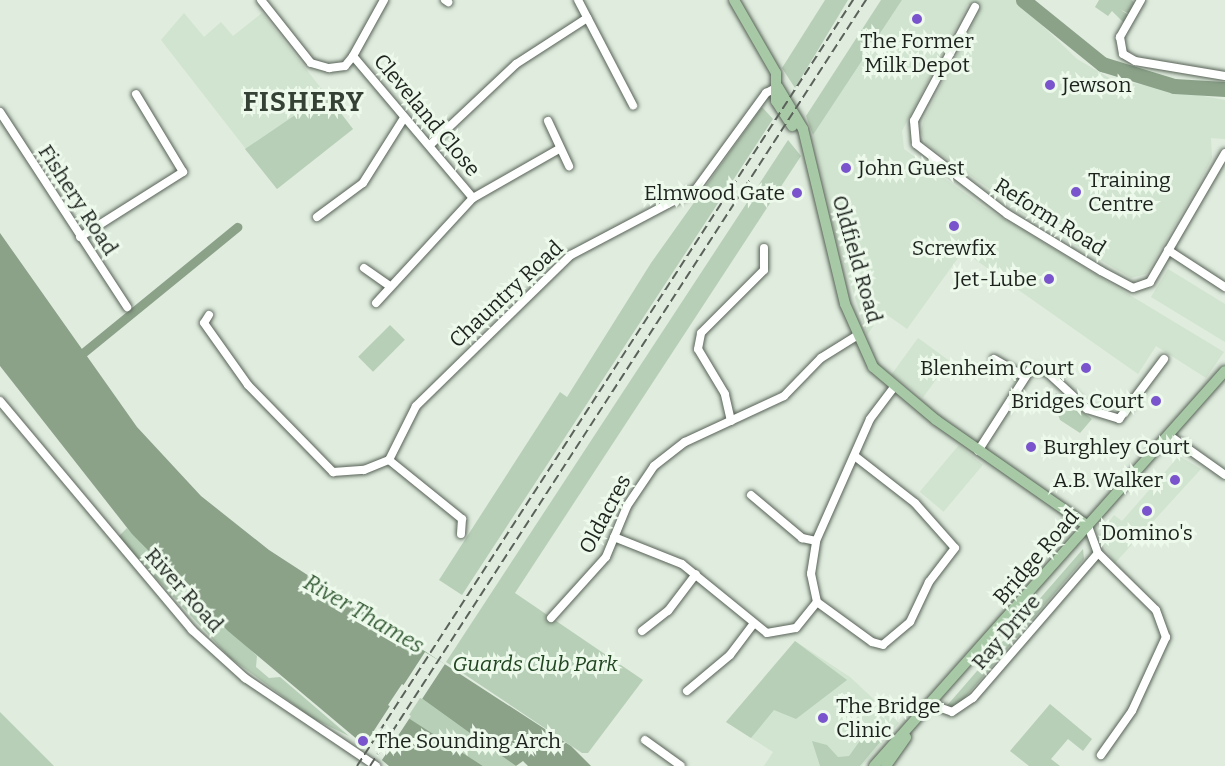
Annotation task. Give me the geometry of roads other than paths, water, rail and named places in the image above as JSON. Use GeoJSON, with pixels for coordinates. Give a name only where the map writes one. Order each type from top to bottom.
{"type":"FeatureCollection","features":[{"type":"Feature","properties":{"kind":"main road","name":"Oldfield Road"},"geometry":{"type":"LineString","coordinates":[[734,0],[776,74],[778,87],[776,101],[804,144],[858,335],[873,367],[893,388],[978,451],[1088,526]]}},
{"type":"Feature","properties":{"kind":"main road","name":"Bridge Road"},"geometry":{"type":"LineString","coordinates":[[874,766],[908,734],[1225,371]]}},
{"type":"Feature","properties":{"kind":"main road"},"geometry":{"type":"LineString","coordinates":[[886,766],[908,734]]}},
{"type":"Feature","properties":{"kind":"street"},"geometry":{"type":"LineString","coordinates":[[262,0],[311,63],[328,69],[345,66],[353,57],[384,0]]}},
{"type":"Feature","properties":{"kind":"street"},"geometry":{"type":"LineString","coordinates":[[578,0],[633,105]]}},
{"type":"Feature","properties":{"kind":"street"},"geometry":{"type":"LineString","coordinates":[[1141,0],[1120,37],[1123,54],[1135,61],[1225,76]]}},
{"type":"Feature","properties":{"kind":"street","name":"Reform Road"},"geometry":{"type":"LineString","coordinates":[[975,7],[914,121],[921,151],[1007,214],[1125,285],[1140,287],[1150,282],[1168,250]]}},
{"type":"Feature","properties":{"kind":"street"},"geometry":{"type":"LineString","coordinates":[[430,145],[516,64],[587,18]]}},
{"type":"Feature","properties":{"kind":"street","name":"Cleveland Close"},"geometry":{"type":"LineString","coordinates":[[353,57],[473,198]]}},
{"type":"Feature","properties":{"kind":"street","name":"Chauntry Road"},"geometry":{"type":"LineString","coordinates":[[389,460],[416,406],[565,261],[696,189],[766,93],[778,87]]}},
{"type":"Feature","properties":{"kind":"street"},"geometry":{"type":"LineString","coordinates":[[80,237],[183,172],[136,94]]}},
{"type":"Feature","properties":{"kind":"street","name":"Fishery Road"},"geometry":{"type":"LineString","coordinates":[[0,112],[127,307]]}},
{"type":"Feature","properties":{"kind":"street"},"geometry":{"type":"LineString","coordinates":[[317,218],[363,183],[404,118]]}},
{"type":"Feature","properties":{"kind":"street"},"geometry":{"type":"LineString","coordinates":[[548,121],[559,149],[569,166]]}},
{"type":"Feature","properties":{"kind":"street","name":"Cleveland Close"},"geometry":{"type":"LineString","coordinates":[[376,303],[388,285],[473,198],[559,149]]}},
{"type":"Feature","properties":{"kind":"street"},"geometry":{"type":"LineString","coordinates":[[1225,153],[1168,250],[1225,287]]}},
{"type":"Feature","properties":{"kind":"street"},"geometry":{"type":"LineString","coordinates":[[731,421],[725,394],[698,348],[701,333],[764,270],[764,248]]}},
{"type":"Feature","properties":{"kind":"street"},"geometry":{"type":"LineString","coordinates":[[364,268],[388,285]]}},
{"type":"Feature","properties":{"kind":"street"},"geometry":{"type":"LineString","coordinates":[[208,315],[204,323],[248,385],[333,472],[364,470],[389,460],[462,519],[461,534]]}},
{"type":"Feature","properties":{"kind":"street","name":"Oldacres"},"geometry":{"type":"LineString","coordinates":[[551,618],[599,567],[654,466],[685,442],[784,396],[821,358],[858,335]]}},
{"type":"Feature","properties":{"kind":"street"},"geometry":{"type":"LineString","coordinates":[[994,359],[1022,375],[1046,371],[1088,409],[1119,419],[1164,360]]}},
{"type":"Feature","properties":{"kind":"street"},"geometry":{"type":"LineString","coordinates":[[978,451],[1022,375]]}},
{"type":"Feature","properties":{"kind":"street"},"geometry":{"type":"LineString","coordinates":[[856,457],[915,503],[955,548],[929,582],[910,622],[883,645],[872,642],[817,602],[811,591],[816,541],[856,457],[870,419],[893,388]]}},
{"type":"Feature","properties":{"kind":"street","name":"River Road"},"geometry":{"type":"LineString","coordinates":[[0,400],[192,630],[245,678],[376,766]]}},
{"type":"Feature","properties":{"kind":"street"},"geometry":{"type":"LineString","coordinates":[[1170,436],[1225,475]]}},
{"type":"Feature","properties":{"kind":"street"},"geometry":{"type":"LineString","coordinates":[[751,495],[802,538],[816,541]]}},
{"type":"Feature","properties":{"kind":"street"},"geometry":{"type":"LineString","coordinates":[[1088,526],[1098,553],[1156,610],[1166,637],[1131,711],[1101,755]]}},
{"type":"Feature","properties":{"kind":"street"},"geometry":{"type":"LineString","coordinates":[[614,537],[696,574],[753,624],[767,633],[787,633],[817,602]]}},
{"type":"Feature","properties":{"kind":"street","name":"Ray Drive"},"geometry":{"type":"LineString","coordinates":[[933,705],[952,712],[973,698],[1098,553]]}},
{"type":"Feature","properties":{"kind":"street"},"geometry":{"type":"LineString","coordinates":[[642,631],[668,611],[696,574]]}},
{"type":"Feature","properties":{"kind":"street"},"geometry":{"type":"LineString","coordinates":[[687,691],[730,655],[753,624]]}},
{"type":"Feature","properties":{"kind":"street"},"geometry":{"type":"LineString","coordinates":[[645,740],[681,766]]}},
{"type":"Feature","properties":{"kind":"water","name":"River Thames"},"geometry":{"type":"Polygon","coordinates":[[[0,233],[137,427],[201,496],[269,550],[571,746],[591,766],[528,766],[523,761],[516,766],[402,684],[388,705],[483,766],[389,766],[228,631],[132,534],[0,366],[0,233]]]}},
{"type":"Feature","properties":{"kind":"waterway"},"geometry":{"type":"LineString","coordinates":[[1023,0],[1102,64],[1174,86],[1225,89]]}},
{"type":"Feature","properties":{"kind":"waterway"},"geometry":{"type":"LineString","coordinates":[[84,352],[237,227]]}},
{"type":"Feature","properties":{"kind":"railway"},"geometry":{"type":"LineString","coordinates":[[357,766],[853,0]]}},
{"type":"Feature","properties":{"kind":"railway"},"geometry":{"type":"LineString","coordinates":[[370,766],[866,0]]}},
{"type":"Feature","properties":{"kind":"place","name":"The Former Milk Depot"},"geometry":{"type":"Point","coordinates":[917,19]}},
{"type":"Feature","properties":{"kind":"place","name":"Jewson"},"geometry":{"type":"Point","coordinates":[1050,85]}},
{"type":"Feature","properties":{"kind":"place","name":"John Guest"},"geometry":{"type":"Point","coordinates":[846,168]}},
{"type":"Feature","properties":{"kind":"place","name":"Training Centre"},"geometry":{"type":"Point","coordinates":[1076,192]}},
{"type":"Feature","properties":{"kind":"place","name":"Elmwood Gate"},"geometry":{"type":"Point","coordinates":[797,193]}},
{"type":"Feature","properties":{"kind":"place","name":"Screwfix"},"geometry":{"type":"Point","coordinates":[954,226]}},
{"type":"Feature","properties":{"kind":"place","name":"Jet-Lube"},"geometry":{"type":"Point","coordinates":[1049,279]}},
{"type":"Feature","properties":{"kind":"place","name":"Blenheim Court"},"geometry":{"type":"Point","coordinates":[1086,368]}},
{"type":"Feature","properties":{"kind":"place","name":"Bridges Court"},"geometry":{"type":"Point","coordinates":[1156,401]}},
{"type":"Feature","properties":{"kind":"place","name":"Burghley Court"},"geometry":{"type":"Point","coordinates":[1031,447]}},
{"type":"Feature","properties":{"kind":"place","name":"A.B. Walker"},"geometry":{"type":"Point","coordinates":[1175,480]}},
{"type":"Feature","properties":{"kind":"place","name":"Domino's"},"geometry":{"type":"Point","coordinates":[1147,511]}},
{"type":"Feature","properties":{"kind":"place","name":"The Bridge Clinic"},"geometry":{"type":"Point","coordinates":[823,718]}},
{"type":"Feature","properties":{"kind":"place","name":"The Sounding Arch"},"geometry":{"type":"Point","coordinates":[363,741]}},
{"type":"Feature","properties":{"kind":"district","name":"FISHERY"},"geometry":{"type":"Point","coordinates":[304,103]}},
{"type":"Feature","properties":{"kind":"park label","name":"Guards Club Park"},"geometry":{"type":"Point","coordinates":[535,664]}}]}
